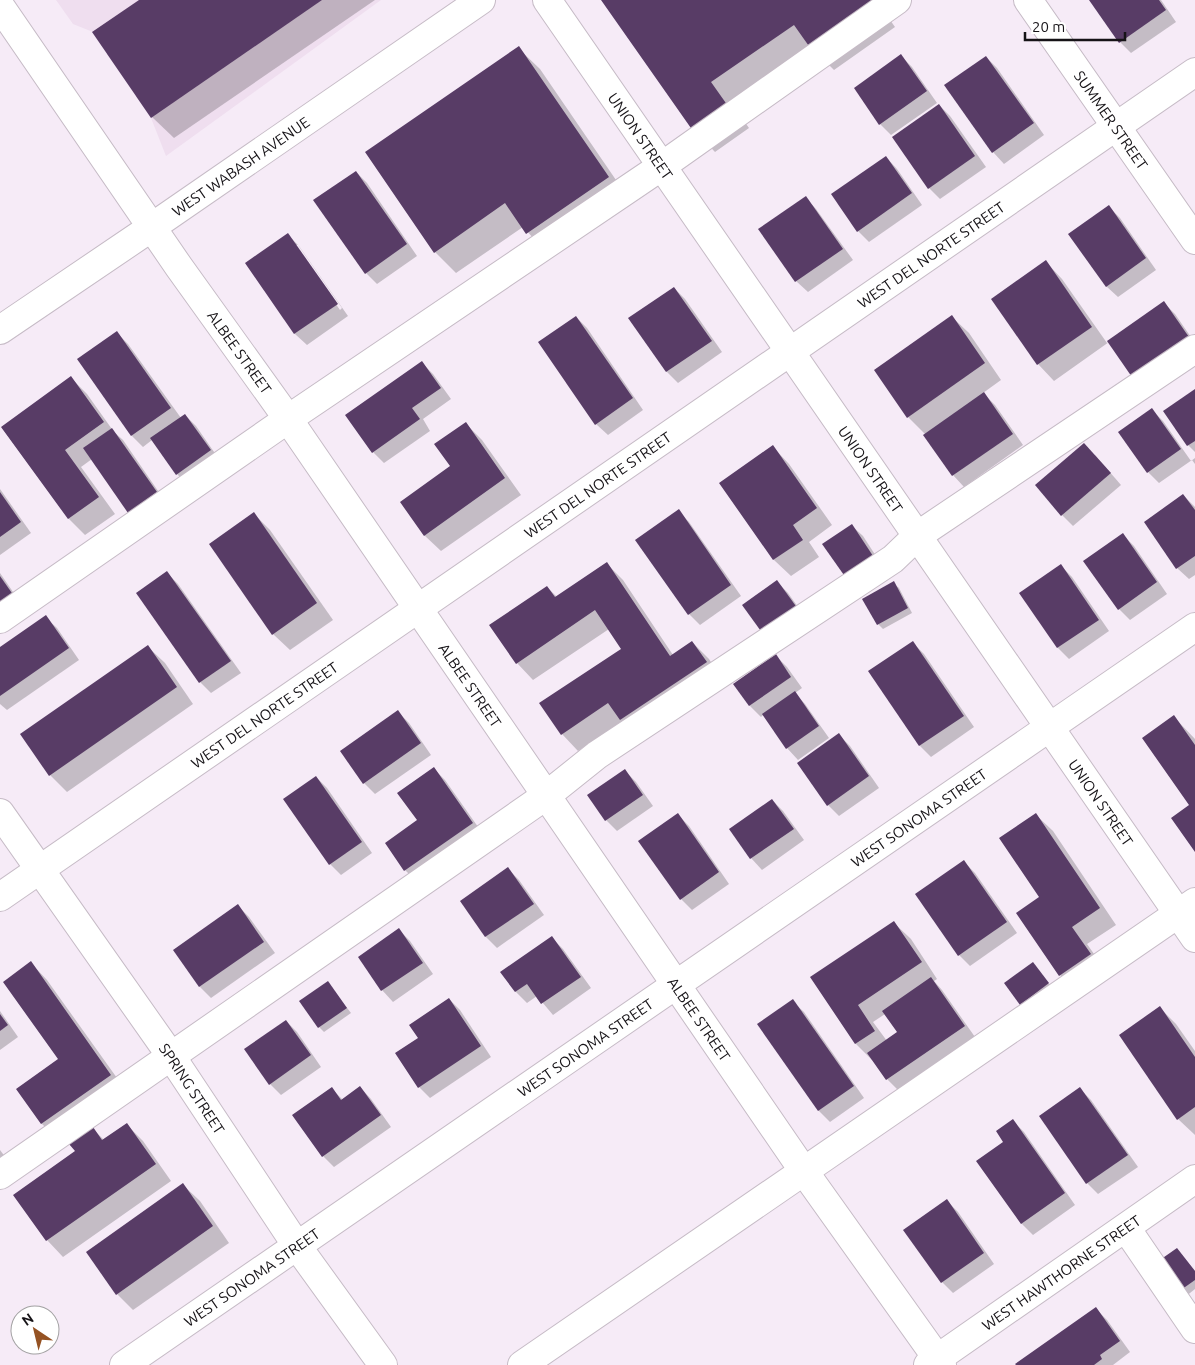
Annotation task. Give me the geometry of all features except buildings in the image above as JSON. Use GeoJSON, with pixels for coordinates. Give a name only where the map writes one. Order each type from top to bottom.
{"type":"FeatureCollection","features":[{"type":"Feature","properties":{"kind":"street","name":"WEST WABASH AVENUE"},"geometry":{"type":"LineString","coordinates":[[0,330],[152,228],[482,0]]}},
{"type":"Feature","properties":{"kind":"street","name":"UNION STREET"},"geometry":{"type":"LineString","coordinates":[[547,0],[1050,727],[1187,908],[1195,938]]}},
{"type":"Feature","properties":{"kind":"street"},"geometry":{"type":"LineString","coordinates":[[0,619],[288,419],[662,166],[897,0]]}},
{"type":"Feature","properties":{"kind":"street","name":"SUMMER STREET"},"geometry":{"type":"LineString","coordinates":[[1028,0],[1195,240]]}},
{"type":"Feature","properties":{"kind":"street","name":"ALBEE STREET"},"geometry":{"type":"LineString","coordinates":[[0,6],[179,267],[288,419],[936,1363]]}},
{"type":"Feature","properties":{"kind":"street","name":"WEST DEL NORTE STREET"},"geometry":{"type":"LineString","coordinates":[[0,897],[1195,72]]}},
{"type":"Feature","properties":{"kind":"street"},"geometry":{"type":"LineString","coordinates":[[0,1175],[546,796],[597,755],[894,559],[917,536],[1195,349]]}},
{"type":"Feature","properties":{"kind":"street","name":"WEST SONOMA STREET"},"geometry":{"type":"LineString","coordinates":[[124,1365],[1195,627]]}},
{"type":"Feature","properties":{"kind":"street","name":"SPRING STREET"},"geometry":{"type":"LineString","coordinates":[[0,813],[171,1056],[297,1246],[383,1365]]}},
{"type":"Feature","properties":{"kind":"street"},"geometry":{"type":"LineString","coordinates":[[522,1365],[803,1170],[1187,908]]}},
{"type":"Feature","properties":{"kind":"street","name":"WEST HAWTHORNE STREET"},"geometry":{"type":"LineString","coordinates":[[936,1363],[1195,1179]]}},
{"type":"Feature","properties":{"kind":"street"},"geometry":{"type":"LineString","coordinates":[[1126,1228],[1195,1329]]}},
{"type":"Feature","properties":{"kind":"shaded area"},"geometry":{"type":"Polygon","coordinates":[[[56,0],[381,0],[166,156],[151,118],[93,32],[73,24],[56,0]]]}}]}
